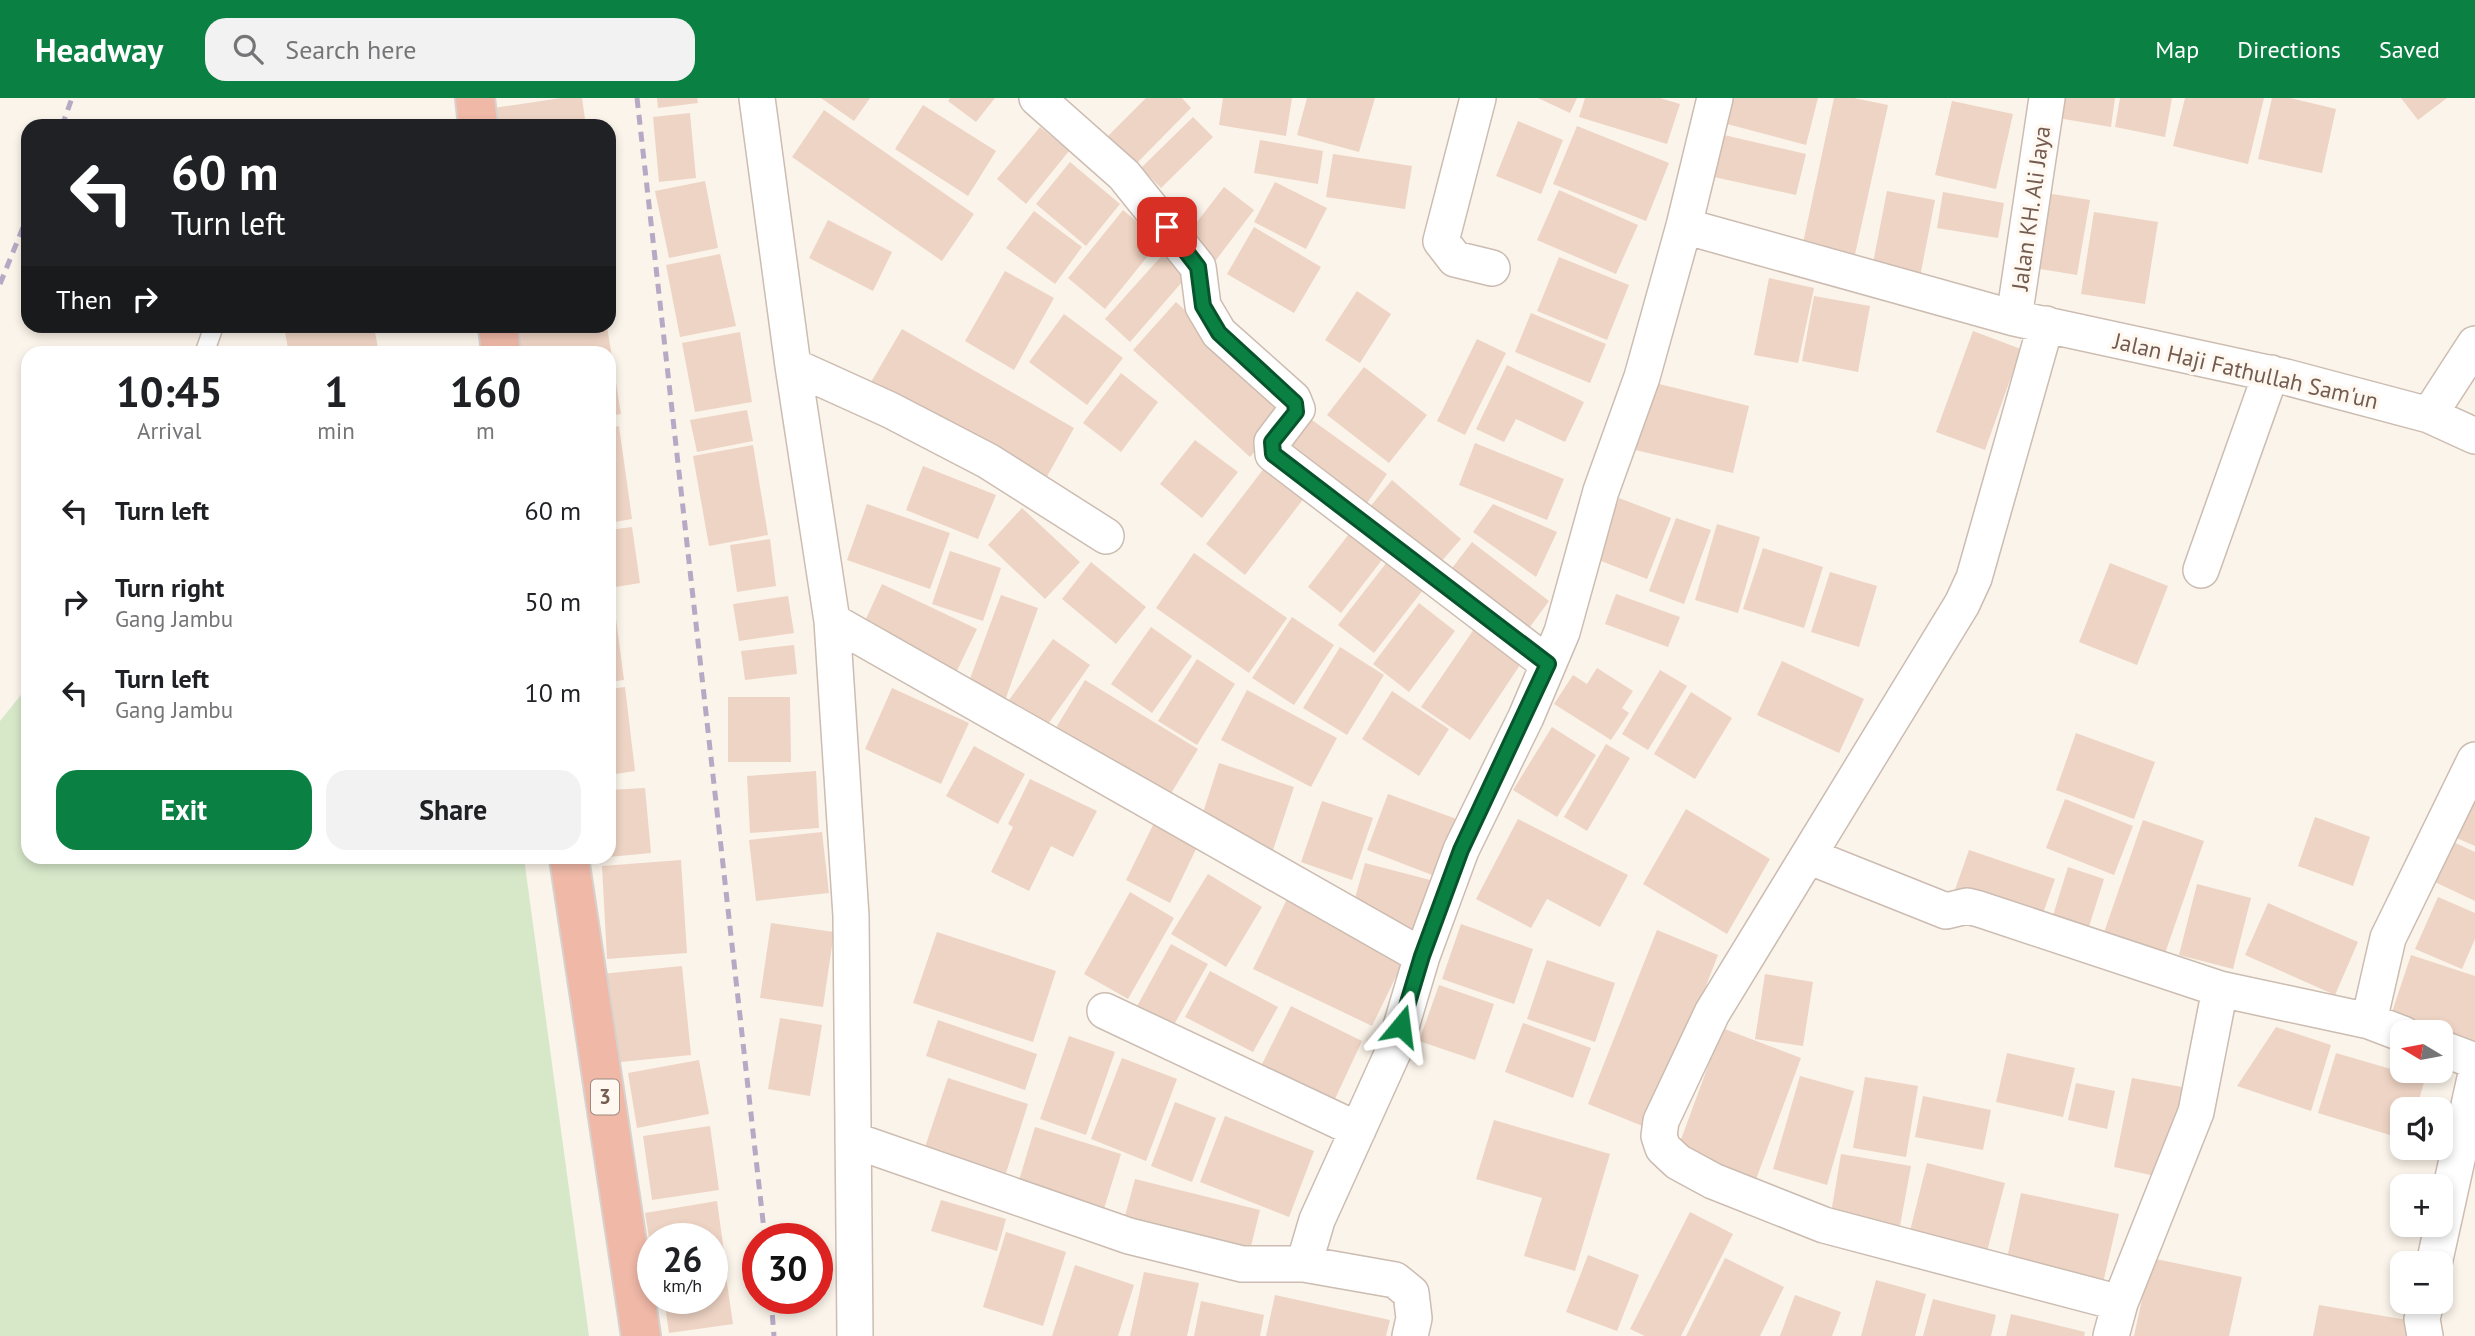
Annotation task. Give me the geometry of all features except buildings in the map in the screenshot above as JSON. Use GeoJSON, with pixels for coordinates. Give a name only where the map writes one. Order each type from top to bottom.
{"type":"FeatureCollection","features":[{"type":"Feature","properties":{"kind":"highway"},"geometry":{"type":"LineString","coordinates":[[475,98],[477,119]]}},
{"type":"Feature","properties":{"kind":"highway","name":"3"},"geometry":{"type":"LineString","coordinates":[[570,864],[641,1336]]}},
{"type":"Feature","properties":{"kind":"street"},"geometry":{"type":"LineString","coordinates":[[757,98],[793,366],[832,621],[851,916],[855,1336]]}},
{"type":"Feature","properties":{"kind":"street"},"geometry":{"type":"LineString","coordinates":[[1037,98],[1124,175],[1198,267],[1203,306],[1219,333],[1293,399],[1296,412],[1272,442],[1273,454],[1548,664]]}},
{"type":"Feature","properties":{"kind":"street"},"geometry":{"type":"LineString","coordinates":[[1478,98],[1441,241],[1455,259],[1492,268]]}},
{"type":"Feature","properties":{"kind":"street"},"geometry":{"type":"LineString","coordinates":[[1304,1264],[1317,1220],[1394,1050],[1422,956],[1461,850],[1562,632],[1601,491],[1642,377],[1684,226],[1714,98]]}},
{"type":"Feature","properties":{"kind":"street","name":"Jalan KH. Ali Jaya"},"geometry":{"type":"LineString","coordinates":[[2047,98],[2030,321],[1974,578],[1949,626],[1712,1013],[1661,1121],[1659,1136],[1663,1148],[1678,1162],[1713,1181],[1824,1226],[2120,1303]]}},
{"type":"Feature","properties":{"kind":"street","name":"Jalan Haji Fathullah Sam'un"},"geometry":{"type":"LineString","coordinates":[[1684,226],[2030,321],[2271,373],[2429,415],[2475,436]]}},
{"type":"Feature","properties":{"kind":"street"},"geometry":{"type":"LineString","coordinates":[[2429,415],[2475,344]]}},
{"type":"Feature","properties":{"kind":"street"},"geometry":{"type":"LineString","coordinates":[[793,366],[890,410],[988,461],[1106,536]]}},
{"type":"Feature","properties":{"kind":"street"},"geometry":{"type":"LineString","coordinates":[[2201,570],[2271,373]]}},
{"type":"Feature","properties":{"kind":"street"},"geometry":{"type":"LineString","coordinates":[[832,621],[1422,956]]}},
{"type":"Feature","properties":{"kind":"street"},"geometry":{"type":"LineString","coordinates":[[2370,1021],[2388,938],[2475,760]]}},
{"type":"Feature","properties":{"kind":"street"},"geometry":{"type":"LineString","coordinates":[[1808,856],[1935,908],[1951,911],[1967,906],[1979,909],[2220,989],[2370,1021],[2390,1029]]}},
{"type":"Feature","properties":{"kind":"street"},"geometry":{"type":"LineString","coordinates":[[2111,1336],[2120,1303],[2196,1112],[2220,989]]}},
{"type":"Feature","properties":{"kind":"street"},"geometry":{"type":"LineString","coordinates":[[1105,1011],[1358,1130]]}},
{"type":"Feature","properties":{"kind":"street"},"geometry":{"type":"LineString","coordinates":[[2454,1053],[2475,1061]]}},
{"type":"Feature","properties":{"kind":"street"},"geometry":{"type":"LineString","coordinates":[[2437,1251],[2475,1078]]}},
{"type":"Feature","properties":{"kind":"street"},"geometry":{"type":"LineString","coordinates":[[853,1140],[1129,1236],[1242,1264],[1304,1264],[1395,1280],[1411,1293],[1415,1318],[1410,1336]]}},
{"type":"Feature","properties":{"kind":"street"},"geometry":{"type":"LineString","coordinates":[[2423,1314],[2425,1336]]}},
{"type":"Feature","properties":{"kind":"green space"},"geometry":{"type":"Polygon","coordinates":[[[21,695],[21,864],[525,864],[589,1336],[0,1336],[0,721],[21,695]]]}},
{"type":"Feature","properties":{"kind":"railway"},"geometry":{"type":"LineString","coordinates":[[64,119],[72,98]]}},
{"type":"Feature","properties":{"kind":"railway"},"geometry":{"type":"LineString","coordinates":[[637,98],[763,1223]]}},
{"type":"Feature","properties":{"kind":"railway"},"geometry":{"type":"LineString","coordinates":[[0,284],[21,232]]}},
{"type":"Feature","properties":{"kind":"railway"},"geometry":{"type":"LineString","coordinates":[[772,1314],[774,1336]]}},
{"type":"Feature","properties":{"kind":"route"},"geometry":{"type":"LineString","coordinates":[[1167,227],[1198,267],[1203,306],[1219,333],[1295,403],[1296,412],[1272,442],[1273,454],[1548,664],[1526,717],[1461,850],[1422,956],[1401,1026]]}}]}
